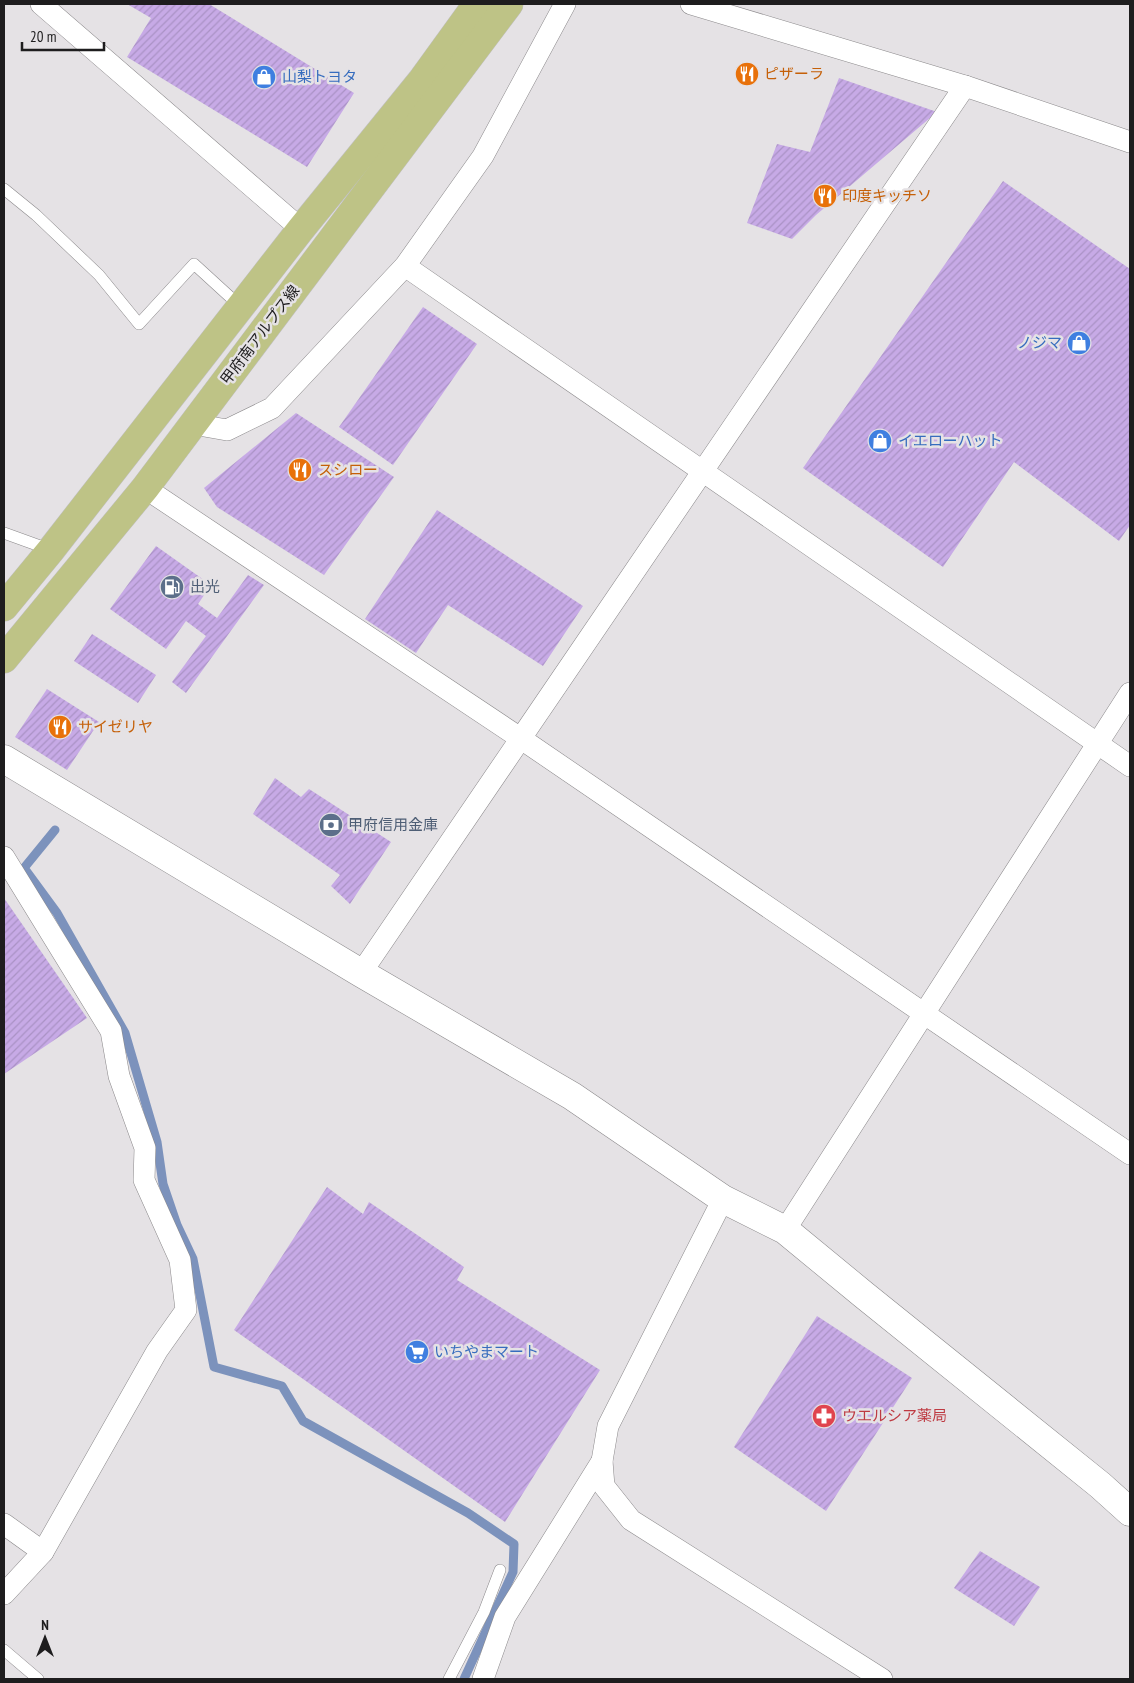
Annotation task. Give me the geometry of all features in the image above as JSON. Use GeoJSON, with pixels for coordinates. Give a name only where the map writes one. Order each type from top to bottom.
{"type":"FeatureCollection","features":[{"type":"Feature","properties":{"kind":"main road","name":"甲府南アルプス線"},"geometry":{"type":"LineString","coordinates":[[4,607],[51,550],[301,229],[422,80],[477,4]]}},
{"type":"Feature","properties":{"kind":"main road","name":"甲府南アルプス線"},"geometry":{"type":"LineString","coordinates":[[4,659],[145,488],[510,4]]}},
{"type":"Feature","properties":{"kind":"street"},"geometry":{"type":"LineString","coordinates":[[41,4],[301,229]]}},
{"type":"Feature","properties":{"kind":"street"},"geometry":{"type":"LineString","coordinates":[[193,424],[227,430],[272,408],[405,266],[483,156],[565,4]]}},
{"type":"Feature","properties":{"kind":"street"},"geometry":{"type":"LineString","coordinates":[[691,4],[965,86],[1130,142]]}},
{"type":"Feature","properties":{"kind":"street"},"geometry":{"type":"LineString","coordinates":[[361,973],[965,86]]}},
{"type":"Feature","properties":{"kind":"street"},"geometry":{"type":"LineString","coordinates":[[405,266],[1130,766]]}},
{"type":"Feature","properties":{"kind":"street"},"geometry":{"type":"LineString","coordinates":[[145,488],[520,738],[1130,1154]]}},
{"type":"Feature","properties":{"kind":"street"},"geometry":{"type":"LineString","coordinates":[[785,1230],[1130,692]]}},
{"type":"Feature","properties":{"kind":"street"},"geometry":{"type":"LineString","coordinates":[[4,759],[361,973],[572,1096],[723,1199],[785,1230],[1100,1485],[1130,1512]]}},
{"type":"Feature","properties":{"kind":"street"},"geometry":{"type":"LineString","coordinates":[[4,857],[111,1031],[119,1076],[145,1148],[144,1180],[180,1260],[186,1310],[157,1351],[43,1552],[4,1594]]}},
{"type":"Feature","properties":{"kind":"street"},"geometry":{"type":"LineString","coordinates":[[723,1199],[608,1426],[602,1461],[604,1486],[631,1520],[882,1679]]}},
{"type":"Feature","properties":{"kind":"street"},"geometry":{"type":"LineString","coordinates":[[483,1679],[505,1617],[602,1461]]}},
{"type":"Feature","properties":{"kind":"street"},"geometry":{"type":"LineString","coordinates":[[4,1524],[43,1552]]}},
{"type":"Feature","properties":{"kind":"lane"},"geometry":{"type":"LineString","coordinates":[[4,190],[36,215],[99,275],[139,324],[194,264],[241,307]]}},
{"type":"Feature","properties":{"kind":"lane"},"geometry":{"type":"LineString","coordinates":[[4,533],[51,550]]}},
{"type":"Feature","properties":{"kind":"lane"},"geometry":{"type":"LineString","coordinates":[[449,1679],[484,1612],[500,1570]]}},
{"type":"Feature","properties":{"kind":"lane"},"geometry":{"type":"LineString","coordinates":[[4,1650],[38,1679]]}},
{"type":"Feature","properties":{"kind":"building"},"geometry":{"type":"Polygon","coordinates":[[[127,4],[209,4],[354,93],[307,167],[127,57],[151,18],[127,4]]]}},
{"type":"Feature","properties":{"kind":"building"},"geometry":{"type":"Polygon","coordinates":[[[839,78],[937,112],[816,215],[792,239],[747,223],[777,144],[810,152],[839,78]]]}},
{"type":"Feature","properties":{"kind":"building"},"geometry":{"type":"Polygon","coordinates":[[[1003,181],[1130,269],[1130,525],[1119,541],[1014,462],[943,567],[803,468],[1003,181]]]}},
{"type":"Feature","properties":{"kind":"building"},"geometry":{"type":"Polygon","coordinates":[[[423,307],[477,344],[393,465],[339,427],[423,307]]]}},
{"type":"Feature","properties":{"kind":"building"},"geometry":{"type":"Polygon","coordinates":[[[296,413],[394,477],[324,575],[217,507],[204,488],[296,413]]]}},
{"type":"Feature","properties":{"kind":"building"},"geometry":{"type":"Polygon","coordinates":[[[437,510],[583,606],[543,666],[448,605],[416,653],[365,619],[437,510]]]}},
{"type":"Feature","properties":{"kind":"building"},"geometry":{"type":"Polygon","coordinates":[[[156,546],[211,585],[198,604],[217,618],[248,575],[264,585],[186,693],[172,682],[206,636],[186,621],[166,649],[110,609],[156,546]]]}},
{"type":"Feature","properties":{"kind":"building"},"geometry":{"type":"Polygon","coordinates":[[[92,634],[156,675],[138,703],[74,661],[92,634]]]}},
{"type":"Feature","properties":{"kind":"building"},"geometry":{"type":"Polygon","coordinates":[[[47,689],[99,722],[67,770],[15,737],[47,689]]]}},
{"type":"Feature","properties":{"kind":"building"},"geometry":{"type":"Polygon","coordinates":[[[275,778],[301,797],[309,789],[391,842],[350,904],[331,886],[340,875],[253,814],[275,778]]]}},
{"type":"Feature","properties":{"kind":"building"},"geometry":{"type":"Polygon","coordinates":[[[4,898],[87,1018],[4,1074],[4,898]]]}},
{"type":"Feature","properties":{"kind":"building"},"geometry":{"type":"Polygon","coordinates":[[[327,1187],[363,1214],[369,1202],[464,1267],[457,1280],[600,1370],[505,1522],[234,1330],[327,1187]]]}},
{"type":"Feature","properties":{"kind":"building"},"geometry":{"type":"Polygon","coordinates":[[[817,1316],[912,1378],[826,1511],[734,1447],[817,1316]]]}},
{"type":"Feature","properties":{"kind":"building"},"geometry":{"type":"Polygon","coordinates":[[[980,1551],[1040,1587],[1014,1626],[954,1588],[980,1551]]]}},
{"type":"Feature","properties":{"kind":"waterway"},"geometry":{"type":"LineString","coordinates":[[55,830],[24,868],[57,913],[125,1033],[157,1142],[163,1184],[177,1225],[193,1259],[214,1367],[282,1386],[303,1421],[468,1513],[514,1544],[513,1572],[464,1679]]}},
{"type":"Feature","properties":{"kind":"place","name":"ピザーラ"},"geometry":{"type":"Point","coordinates":[747,74]}},
{"type":"Feature","properties":{"kind":"place","name":"山梨トヨタ"},"geometry":{"type":"Point","coordinates":[264,77]}},
{"type":"Feature","properties":{"kind":"place","name":"印度キッチソ"},"geometry":{"type":"Point","coordinates":[825,196]}},
{"type":"Feature","properties":{"kind":"place","name":"ノジマ"},"geometry":{"type":"Point","coordinates":[1079,343]}},
{"type":"Feature","properties":{"kind":"place","name":"イエローハット"},"geometry":{"type":"Point","coordinates":[880,441]}},
{"type":"Feature","properties":{"kind":"place","name":"スシロー"},"geometry":{"type":"Point","coordinates":[300,470]}},
{"type":"Feature","properties":{"kind":"place","name":"出光"},"geometry":{"type":"Point","coordinates":[172,587]}},
{"type":"Feature","properties":{"kind":"place","name":"サイゼリヤ"},"geometry":{"type":"Point","coordinates":[60,727]}},
{"type":"Feature","properties":{"kind":"place","name":"甲府信用金庫"},"geometry":{"type":"Point","coordinates":[331,825]}},
{"type":"Feature","properties":{"kind":"place","name":"いちやまマート"},"geometry":{"type":"Point","coordinates":[417,1352]}},
{"type":"Feature","properties":{"kind":"place","name":"ウエルシア薬局"},"geometry":{"type":"Point","coordinates":[824,1416]}}]}
